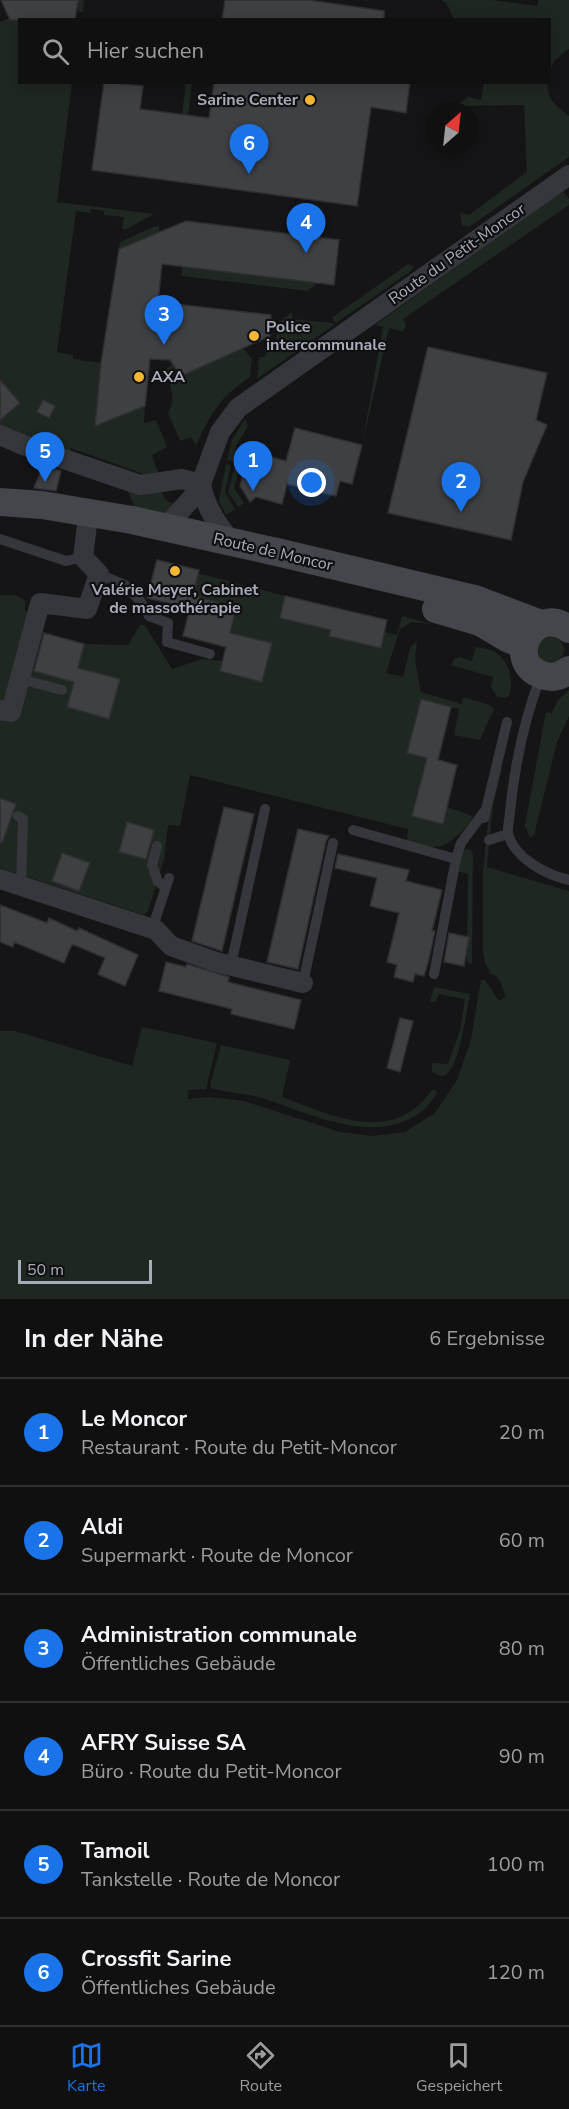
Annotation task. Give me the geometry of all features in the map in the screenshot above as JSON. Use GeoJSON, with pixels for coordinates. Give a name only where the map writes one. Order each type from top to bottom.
{"type":"FeatureCollection","features":[{"type":"Feature","properties":{"kind":"main road","name":"Route de Moncor"},"geometry":{"type":"LineString","coordinates":[[0,502],[65,509],[157,526],[475,599],[533,634]]}},
{"type":"Feature","properties":{"kind":"main road","name":"Route de Moncor"},"geometry":{"type":"LineString","coordinates":[[0,516],[87,525],[234,557],[470,618],[507,638],[533,634]]}},
{"type":"Feature","properties":{"kind":"main road"},"geometry":{"type":"LineString","coordinates":[[569,629],[557,623],[533,634],[524,652],[528,664],[541,675],[557,676],[569,670]]}},
{"type":"Feature","properties":{"kind":"street","name":"Route du Petit-Moncor"},"geometry":{"type":"LineString","coordinates":[[157,526],[171,521],[185,507],[201,484],[220,432],[238,408],[569,175]]}},
{"type":"Feature","properties":{"kind":"street"},"geometry":{"type":"LineString","coordinates":[[0,435],[140,485],[182,479],[201,484],[204,498],[212,515],[232,542]]}},
{"type":"Feature","properties":{"kind":"street"},"geometry":{"type":"LineString","coordinates":[[0,710],[11,712],[40,603],[87,609],[99,574],[83,557],[87,525]]}},
{"type":"Feature","properties":{"kind":"street"},"geometry":{"type":"LineString","coordinates":[[0,879],[156,930],[171,946],[231,966],[303,983]]}},
{"type":"Feature","properties":{"kind":"lane"},"geometry":{"type":"LineString","coordinates":[[0,539],[66,561],[83,557]]}},
{"type":"Feature","properties":{"kind":"lane"},"geometry":{"type":"LineString","coordinates":[[99,574],[125,585],[141,602],[149,616],[168,623],[167,642],[210,654]]}},
{"type":"Feature","properties":{"kind":"lane"},"geometry":{"type":"LineString","coordinates":[[541,675],[527,713],[520,744],[508,834],[516,848],[530,864],[542,871],[569,880]]}},
{"type":"Feature","properties":{"kind":"lane"},"geometry":{"type":"LineString","coordinates":[[20,679],[62,690]]}},
{"type":"Feature","properties":{"kind":"lane"},"geometry":{"type":"LineString","coordinates":[[484,825],[484,812],[507,722]]}},
{"type":"Feature","properties":{"kind":"lane"},"geometry":{"type":"LineString","coordinates":[[231,966],[265,809]]}},
{"type":"Feature","properties":{"kind":"lane"},"geometry":{"type":"LineString","coordinates":[[434,974],[456,859],[461,843],[484,812]]}},
{"type":"Feature","properties":{"kind":"lane"},"geometry":{"type":"LineString","coordinates":[[18,816],[23,819],[21,886]]}},
{"type":"Feature","properties":{"kind":"lane"},"geometry":{"type":"LineString","coordinates":[[353,830],[456,859]]}},
{"type":"Feature","properties":{"kind":"lane"},"geometry":{"type":"LineString","coordinates":[[489,840],[508,834]]}},
{"type":"Feature","properties":{"kind":"lane"},"geometry":{"type":"LineString","coordinates":[[303,983],[333,843]]}},
{"type":"Feature","properties":{"kind":"lane"},"geometry":{"type":"LineString","coordinates":[[152,929],[167,882],[158,882],[152,865],[157,846]]}},
{"type":"Feature","properties":{"kind":"shaded area"},"geometry":{"type":"Polygon","coordinates":[[[54,0],[84,0],[83,12],[71,10],[30,18],[18,18],[18,84],[72,84],[57,202],[154,214],[127,229],[122,229],[124,217],[104,215],[104,211],[91,209],[90,213],[76,211],[57,352],[73,355],[73,359],[101,363],[95,426],[145,406],[144,423],[156,420],[167,447],[152,455],[158,472],[156,475],[149,476],[71,448],[71,453],[0,428],[0,22],[54,0]]]}},
{"type":"Feature","properties":{"kind":"shaded area"},"geometry":{"type":"Polygon","coordinates":[[[441,0],[492,0],[537,6],[539,0],[569,0],[569,49],[554,61],[551,68],[551,18],[454,18],[446,3],[441,0]]]}},
{"type":"Feature","properties":{"kind":"shaded area"},"geometry":{"type":"Polygon","coordinates":[[[186,84],[192,84],[188,115],[182,114],[186,84]]]}},
{"type":"Feature","properties":{"kind":"shaded area"},"geometry":{"type":"Polygon","coordinates":[[[484,84],[547,84],[553,102],[569,116],[569,157],[469,227],[462,225],[460,213],[469,215],[527,172],[524,105],[479,106],[479,102],[461,102],[468,97],[481,100],[484,84]]]}},
{"type":"Feature","properties":{"kind":"shaded area"},"geometry":{"type":"Polygon","coordinates":[[[563,191],[569,199],[569,205],[403,319],[406,325],[403,332],[389,328],[362,445],[383,327],[375,325],[563,191]]]}},
{"type":"Feature","properties":{"kind":"shaded area"},"geometry":{"type":"Polygon","coordinates":[[[159,226],[159,233],[119,249],[120,242],[159,226]]]}},
{"type":"Feature","properties":{"kind":"shaded area"},"geometry":{"type":"Polygon","coordinates":[[[408,264],[413,266],[411,271],[336,323],[333,320],[333,317],[408,264]]]}},
{"type":"Feature","properties":{"kind":"shaded area"},"geometry":{"type":"Polygon","coordinates":[[[182,266],[317,283],[308,291],[182,276],[182,266]]]}},
{"type":"Feature","properties":{"kind":"shaded area"},"geometry":{"type":"Polygon","coordinates":[[[292,312],[292,319],[334,325],[257,379],[259,357],[265,357],[266,352],[275,352],[278,323],[292,312]]]}},
{"type":"Feature","properties":{"kind":"shaded area"},"geometry":{"type":"Polygon","coordinates":[[[243,348],[252,359],[250,377],[223,399],[206,424],[196,446],[191,437],[180,441],[168,413],[172,397],[165,370],[173,364],[181,376],[243,348]]]}},
{"type":"Feature","properties":{"kind":"shaded area"},"geometry":{"type":"Polygon","coordinates":[[[245,419],[248,426],[236,446],[233,461],[227,460],[232,440],[245,419]]]}},
{"type":"Feature","properties":{"kind":"shaded area"},"geometry":{"type":"Polygon","coordinates":[[[226,464],[231,465],[225,492],[235,509],[226,515],[219,501],[226,464]]]}},
{"type":"Feature","properties":{"kind":"shaded area"},"geometry":{"type":"Polygon","coordinates":[[[235,466],[240,467],[234,488],[244,503],[238,507],[228,492],[235,466]]]}},
{"type":"Feature","properties":{"kind":"shaded area"},"geometry":{"type":"Polygon","coordinates":[[[129,490],[161,492],[166,500],[178,506],[164,515],[137,512],[129,490]]]}},
{"type":"Feature","properties":{"kind":"shaded area"},"geometry":{"type":"Polygon","coordinates":[[[198,573],[285,596],[280,618],[331,630],[330,636],[380,648],[385,632],[397,635],[402,616],[432,624],[411,622],[400,629],[386,673],[403,677],[410,648],[417,641],[415,660],[421,692],[462,704],[463,697],[490,705],[494,709],[480,740],[454,735],[459,709],[420,700],[407,753],[427,758],[412,816],[447,807],[473,816],[465,828],[442,846],[424,846],[407,842],[408,829],[190,775],[180,826],[168,825],[164,859],[148,911],[144,915],[0,868],[0,595],[15,595],[25,600],[25,610],[43,633],[33,671],[74,682],[67,707],[109,718],[120,679],[78,667],[84,644],[128,645],[140,625],[145,625],[172,669],[202,659],[223,661],[220,671],[262,682],[272,644],[230,633],[236,607],[193,596],[198,573]]]}},
{"type":"Feature","properties":{"kind":"shaded area"},"geometry":{"type":"Polygon","coordinates":[[[551,637],[560,641],[564,650],[560,659],[551,663],[542,659],[538,650],[542,641],[551,637]]]}},
{"type":"Feature","properties":{"kind":"shaded area"},"geometry":{"type":"Polygon","coordinates":[[[476,647],[493,651],[504,661],[511,678],[509,696],[504,698],[497,696],[491,688],[493,677],[451,665],[454,659],[459,657],[472,661],[476,647]]]}},
{"type":"Feature","properties":{"kind":"shaded area"},"geometry":{"type":"Polygon","coordinates":[[[569,690],[569,716],[557,742],[534,835],[530,838],[525,825],[546,712],[552,713],[558,700],[569,690]]]}},
{"type":"Feature","properties":{"kind":"shaded area"},"geometry":{"type":"Polygon","coordinates":[[[501,767],[493,805],[487,867],[569,891],[569,1299],[0,1299],[0,1031],[15,1031],[132,1066],[142,1027],[217,1043],[206,1089],[188,1090],[188,1099],[209,1097],[244,1101],[340,1132],[372,1136],[405,1132],[435,1113],[457,1080],[471,1040],[481,980],[485,980],[499,1001],[506,996],[498,977],[491,974],[485,963],[483,951],[483,871],[490,804],[501,767]]]}},
{"type":"Feature","properties":{"kind":"shaded area"},"geometry":{"type":"Polygon","coordinates":[[[471,850],[473,855],[472,962],[470,964],[467,961],[468,874],[457,871],[463,851],[471,850]]]}},
{"type":"Feature","properties":{"kind":"shaded area"},"geometry":{"type":"Polygon","coordinates":[[[434,987],[470,994],[458,1051],[450,1071],[443,1076],[432,1072],[432,1063],[448,1064],[460,1030],[465,999],[439,994],[435,1002],[430,1001],[434,987]]]}},
{"type":"Feature","properties":{"kind":"shaded area"},"geometry":{"type":"Polygon","coordinates":[[[221,1045],[290,1060],[282,1097],[341,1118],[361,1122],[380,1122],[399,1117],[416,1107],[432,1090],[436,1090],[437,1093],[426,1108],[407,1120],[387,1126],[366,1127],[345,1124],[323,1119],[262,1098],[211,1088],[221,1045]]]}},
{"type":"Feature","properties":{"kind":"building"},"geometry":{"type":"Polygon","coordinates":[[[1,0],[78,0],[75,18],[10,20],[1,0]]]}},
{"type":"Feature","properties":{"kind":"building"},"geometry":{"type":"Polygon","coordinates":[[[225,0],[308,0],[384,11],[384,18],[222,18],[225,0]]]}},
{"type":"Feature","properties":{"kind":"building"},"geometry":{"type":"Polygon","coordinates":[[[104,84],[143,86],[140,109],[209,118],[214,84],[410,84],[406,113],[371,107],[357,206],[92,170],[104,84]]]}},
{"type":"Feature","properties":{"kind":"building"},"geometry":{"type":"Polygon","coordinates":[[[186,221],[339,240],[334,285],[162,264],[158,302],[271,315],[270,336],[181,376],[170,360],[150,359],[145,406],[95,426],[101,363],[119,249],[186,221]]]}},
{"type":"Feature","properties":{"kind":"building"},"geometry":{"type":"Polygon","coordinates":[[[428,347],[547,373],[536,420],[547,425],[523,482],[511,540],[388,513],[428,347]]]}},
{"type":"Feature","properties":{"kind":"building"},"geometry":{"type":"Polygon","coordinates":[[[0,380],[20,403],[0,420],[0,380]]]}},
{"type":"Feature","properties":{"kind":"building"},"geometry":{"type":"Polygon","coordinates":[[[43,400],[55,406],[49,418],[37,412],[43,400]]]}},
{"type":"Feature","properties":{"kind":"building"},"geometry":{"type":"Polygon","coordinates":[[[295,428],[362,445],[352,484],[340,481],[336,496],[287,484],[282,504],[256,497],[250,502],[240,486],[244,468],[255,471],[260,454],[286,461],[295,428]]]}},
{"type":"Feature","properties":{"kind":"building"},"geometry":{"type":"Polygon","coordinates":[[[43,465],[61,471],[56,491],[34,488],[43,465]]]}},
{"type":"Feature","properties":{"kind":"building"},"geometry":{"type":"Polygon","coordinates":[[[157,560],[199,570],[193,596],[236,607],[230,633],[272,643],[262,682],[220,671],[226,647],[183,636],[190,608],[147,598],[157,560]]]}},
{"type":"Feature","properties":{"kind":"building"},"geometry":{"type":"Polygon","coordinates":[[[285,596],[387,620],[381,648],[329,636],[331,630],[280,618],[285,596]]]}},
{"type":"Feature","properties":{"kind":"building"},"geometry":{"type":"Polygon","coordinates":[[[44,633],[84,644],[78,668],[120,679],[109,719],[67,707],[74,682],[34,671],[44,633]]]}},
{"type":"Feature","properties":{"kind":"building"},"geometry":{"type":"Polygon","coordinates":[[[421,699],[451,707],[438,760],[457,765],[443,824],[412,816],[427,758],[407,753],[421,699]]]}},
{"type":"Feature","properties":{"kind":"building"},"geometry":{"type":"Polygon","coordinates":[[[0,798],[16,804],[2,843],[0,843],[0,798]]]}},
{"type":"Feature","properties":{"kind":"building"},"geometry":{"type":"Polygon","coordinates":[[[224,807],[254,814],[222,951],[192,941],[224,807]]]}},
{"type":"Feature","properties":{"kind":"building"},"geometry":{"type":"Polygon","coordinates":[[[127,822],[154,830],[146,859],[119,852],[127,822]]]}},
{"type":"Feature","properties":{"kind":"building"},"geometry":{"type":"Polygon","coordinates":[[[298,829],[329,836],[298,969],[267,962],[298,829]]]}},
{"type":"Feature","properties":{"kind":"building"},"geometry":{"type":"Polygon","coordinates":[[[62,853],[90,863],[79,891],[52,881],[62,853]]]}},
{"type":"Feature","properties":{"kind":"building"},"geometry":{"type":"Polygon","coordinates":[[[338,854],[409,870],[406,881],[442,890],[424,976],[415,974],[413,982],[394,977],[397,965],[387,962],[399,913],[370,906],[377,878],[335,868],[338,854]]]}},
{"type":"Feature","properties":{"kind":"building"},"geometry":{"type":"Polygon","coordinates":[[[0,905],[47,923],[49,918],[77,931],[79,928],[138,955],[125,986],[98,974],[105,958],[72,944],[64,963],[14,942],[13,947],[0,942],[0,905]]]}},
{"type":"Feature","properties":{"kind":"building"},"geometry":{"type":"Polygon","coordinates":[[[449,933],[469,937],[464,966],[444,962],[449,933]]]}},
{"type":"Feature","properties":{"kind":"building"},"geometry":{"type":"Polygon","coordinates":[[[166,962],[186,967],[187,964],[229,977],[228,982],[301,1000],[294,1029],[231,1014],[232,1009],[159,991],[166,962]]]}},
{"type":"Feature","properties":{"kind":"building"},"geometry":{"type":"Polygon","coordinates":[[[400,1018],[413,1021],[400,1072],[387,1068],[400,1018]]]}},
{"type":"Feature","properties":{"kind":"place","name":"Sarine Center"},"geometry":{"type":"Point","coordinates":[310,100]}},
{"type":"Feature","properties":{"kind":"place","name":"Crossfit Sarine"},"geometry":{"type":"Point","coordinates":[249,174]}},
{"type":"Feature","properties":{"kind":"place","name":"AFRY Suisse SA"},"geometry":{"type":"Point","coordinates":[306,253]}},
{"type":"Feature","properties":{"kind":"place","name":"Police intercommunale"},"geometry":{"type":"Point","coordinates":[254,336]}},
{"type":"Feature","properties":{"kind":"place","name":"Administration communale"},"geometry":{"type":"Point","coordinates":[164,345]}},
{"type":"Feature","properties":{"kind":"place","name":"AXA"},"geometry":{"type":"Point","coordinates":[139,377]}},
{"type":"Feature","properties":{"kind":"place","name":"Tamoil"},"geometry":{"type":"Point","coordinates":[45,482]}},
{"type":"Feature","properties":{"kind":"place","name":"Le Moncor"},"geometry":{"type":"Point","coordinates":[253,491]}},
{"type":"Feature","properties":{"kind":"place","name":"Aldi"},"geometry":{"type":"Point","coordinates":[461,512]}},
{"type":"Feature","properties":{"kind":"place","name":"Valérie Meyer, Cabinet de massothérapie"},"geometry":{"type":"Point","coordinates":[175,571]}}]}
